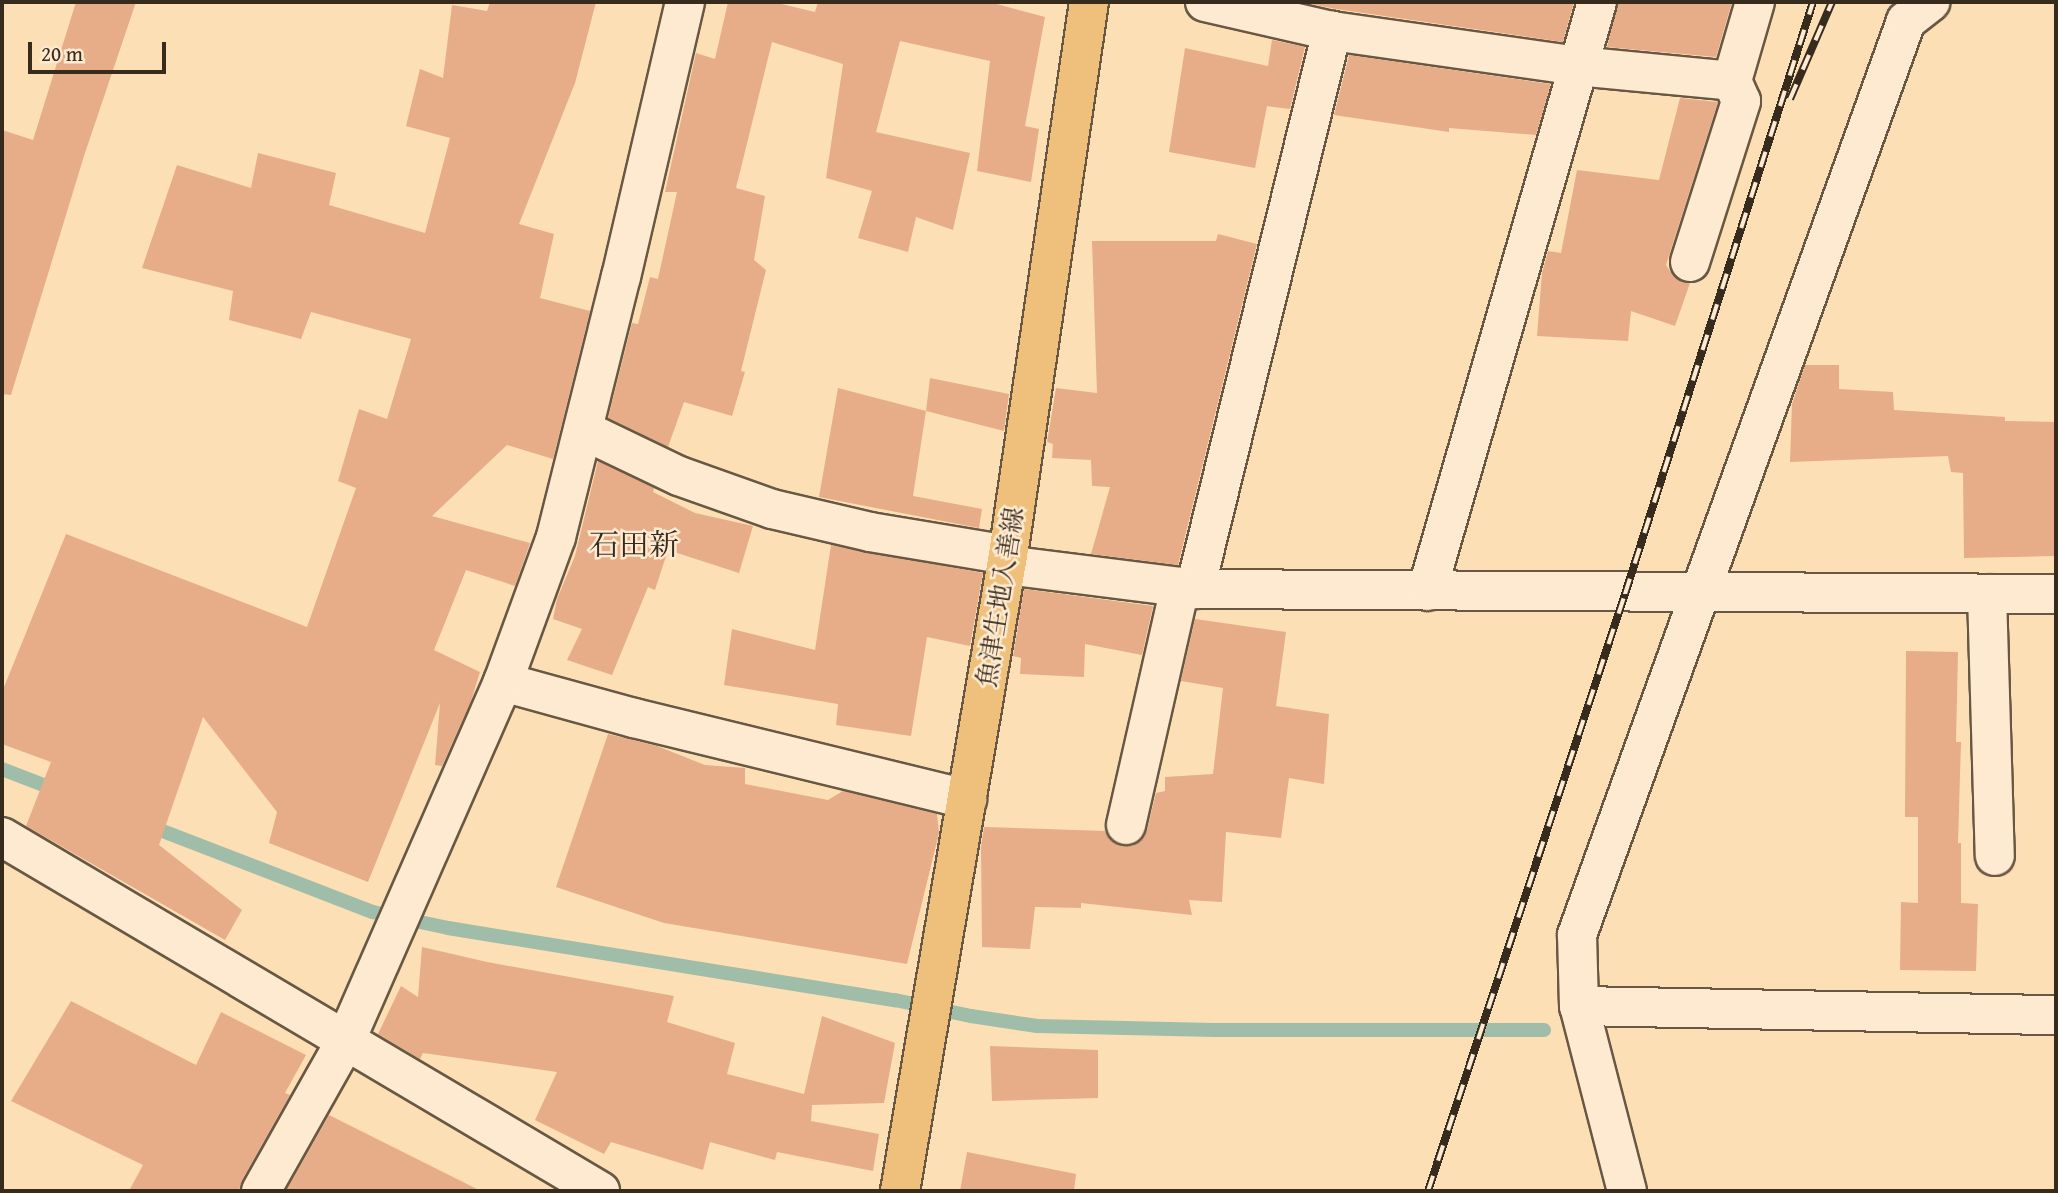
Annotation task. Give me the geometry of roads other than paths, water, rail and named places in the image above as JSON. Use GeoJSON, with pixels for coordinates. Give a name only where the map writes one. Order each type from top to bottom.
{"type":"FeatureCollection","features":[{"type":"Feature","properties":{"kind":"main road","name":"魚津生地入善線"},"geometry":{"type":"LineString","coordinates":[[900,1191],[1007,560],[1089,2]]}},
{"type":"Feature","properties":{"kind":"street"},"geometry":{"type":"LineString","coordinates":[[261,1191],[345,1042],[503,682],[556,537],[685,2]]}},
{"type":"Feature","properties":{"kind":"street"},"geometry":{"type":"LineString","coordinates":[[1205,2],[1332,32],[1577,66],[1732,81]]}},
{"type":"Feature","properties":{"kind":"street"},"geometry":{"type":"LineString","coordinates":[[1427,591],[1597,2]]}},
{"type":"Feature","properties":{"kind":"street"},"geometry":{"type":"LineString","coordinates":[[1690,262],[1741,101],[1732,81],[1755,2]]}},
{"type":"Feature","properties":{"kind":"street"},"geometry":{"type":"LineString","coordinates":[[1627,1191],[1579,1006],[1577,935],[1698,593],[1906,22],[1930,2]]}},
{"type":"Feature","properties":{"kind":"street"},"geometry":{"type":"LineString","coordinates":[[1126,825],[1332,32]]}},
{"type":"Feature","properties":{"kind":"street"},"geometry":{"type":"LineString","coordinates":[[583,430],[679,477],[772,509],[1007,560],[1187,588],[2056,594]]}},
{"type":"Feature","properties":{"kind":"street"},"geometry":{"type":"LineString","coordinates":[[1987,594],[1995,856]]}},
{"type":"Feature","properties":{"kind":"street"},"geometry":{"type":"LineString","coordinates":[[503,682],[634,719],[967,799]]}},
{"type":"Feature","properties":{"kind":"street"},"geometry":{"type":"LineString","coordinates":[[2,837],[600,1191]]}},
{"type":"Feature","properties":{"kind":"street"},"geometry":{"type":"LineString","coordinates":[[1579,1006],[2056,1015]]}},
{"type":"Feature","properties":{"kind":"waterway"},"geometry":{"type":"LineString","coordinates":[[2,769],[59,791]]}},
{"type":"Feature","properties":{"kind":"waterway"},"geometry":{"type":"LineString","coordinates":[[147,825],[373,912],[448,928],[895,1000],[1037,1026],[1214,1030],[1544,1030]]}},
{"type":"Feature","properties":{"kind":"railway"},"geometry":{"type":"LineString","coordinates":[[1428,1191],[1625,594],[1813,2]]}},
{"type":"Feature","properties":{"kind":"railway"},"geometry":{"type":"LineString","coordinates":[[1790,99],[1832,2]]}},
{"type":"Feature","properties":{"kind":"district","name":"石田新"},"geometry":{"type":"Point","coordinates":[634,544]}}]}
